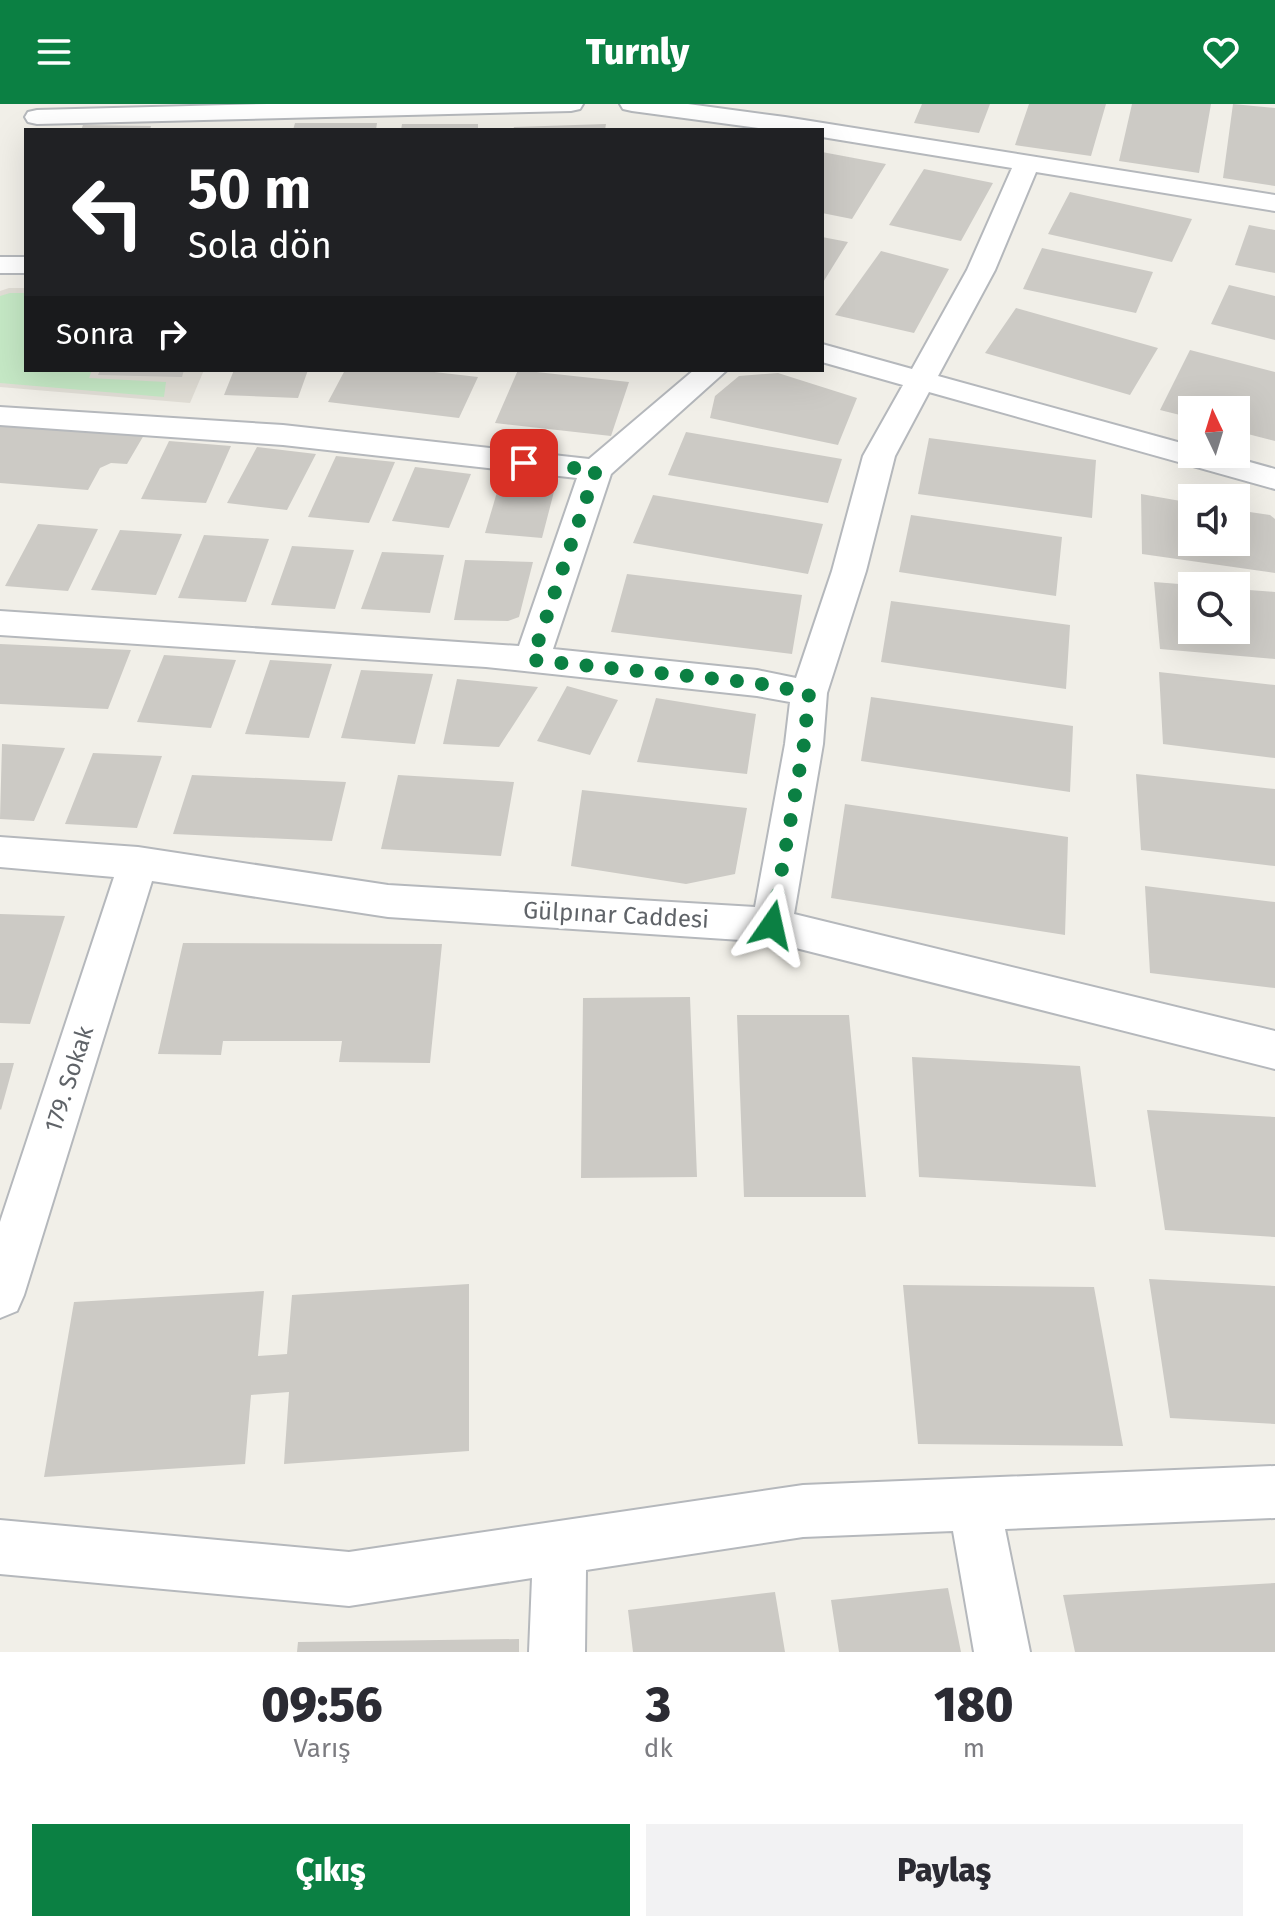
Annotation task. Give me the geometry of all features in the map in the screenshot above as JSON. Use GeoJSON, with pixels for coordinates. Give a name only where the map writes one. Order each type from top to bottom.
{"type":"FeatureCollection","features":[{"type":"Feature","properties":{"kind":"street"},"geometry":{"type":"LineString","coordinates":[[38,117],[571,104]]}},
{"type":"Feature","properties":{"kind":"street"},"geometry":{"type":"LineString","coordinates":[[632,104],[784,119],[1275,203]]}},
{"type":"Feature","properties":{"kind":"street"},"geometry":{"type":"LineString","coordinates":[[772,925],[802,758],[809,693],[849,571],[879,456],[981,270],[1027,162]]}},
{"type":"Feature","properties":{"kind":"street"},"geometry":{"type":"LineString","coordinates":[[0,265],[24,265]]}},
{"type":"Feature","properties":{"kind":"street"},"geometry":{"type":"LineString","coordinates":[[824,354],[1275,479]]}},
{"type":"Feature","properties":{"kind":"street"},"geometry":{"type":"LineString","coordinates":[[532,660],[596,470],[710,372]]}},
{"type":"Feature","properties":{"kind":"street"},"geometry":{"type":"LineString","coordinates":[[0,416],[283,435],[596,470]]}},
{"type":"Feature","properties":{"kind":"street"},"geometry":{"type":"LineString","coordinates":[[0,623],[532,660],[757,683],[809,693]]}},
{"type":"Feature","properties":{"kind":"street","name":"Gülpınar Caddesi"},"geometry":{"type":"LineString","coordinates":[[0,852],[138,863],[388,901],[772,925],[1275,1050]]}},
{"type":"Feature","properties":{"kind":"street","name":"179. Sokak"},"geometry":{"type":"LineString","coordinates":[[0,1295],[138,863]]}},
{"type":"Feature","properties":{"kind":"street"},"geometry":{"type":"LineString","coordinates":[[0,1547],[349,1579],[803,1511],[1275,1492]]}},
{"type":"Feature","properties":{"kind":"street"},"geometry":{"type":"LineString","coordinates":[[974,1504],[1002,1652]]}},
{"type":"Feature","properties":{"kind":"street"},"geometry":{"type":"LineString","coordinates":[[557,1652],[560,1547]]}},
{"type":"Feature","properties":{"kind":"shaded area"},"geometry":{"type":"Polygon","coordinates":[[[24,288],[24,372],[203,372],[190,403],[0,387],[0,291],[24,288]]]}},
{"type":"Feature","properties":{"kind":"green space"},"geometry":{"type":"Polygon","coordinates":[[[24,293],[24,372],[91,372],[89,378],[166,382],[164,397],[0,383],[0,296],[24,293]]]}},
{"type":"Feature","properties":{"kind":"building"},"geometry":{"type":"Polygon","coordinates":[[[922,104],[990,104],[979,133],[914,123],[922,104]]]}},
{"type":"Feature","properties":{"kind":"building"},"geometry":{"type":"Polygon","coordinates":[[[1029,104],[1106,104],[1091,156],[1015,145],[1029,104]]]}},
{"type":"Feature","properties":{"kind":"building"},"geometry":{"type":"Polygon","coordinates":[[[1132,104],[1211,104],[1199,173],[1119,161],[1132,104]]]}},
{"type":"Feature","properties":{"kind":"building"},"geometry":{"type":"Polygon","coordinates":[[[1233,104],[1275,108],[1275,186],[1223,178],[1233,104]]]}},
{"type":"Feature","properties":{"kind":"building"},"geometry":{"type":"Polygon","coordinates":[[[295,123],[377,123],[376,128],[294,128],[295,123]]]}},
{"type":"Feature","properties":{"kind":"building"},"geometry":{"type":"Polygon","coordinates":[[[402,124],[478,124],[478,128],[401,128],[402,124]]]}},
{"type":"Feature","properties":{"kind":"building"},"geometry":{"type":"Polygon","coordinates":[[[606,124],[605,128],[514,127],[606,124]]]}},
{"type":"Feature","properties":{"kind":"building"},"geometry":{"type":"Polygon","coordinates":[[[83,125],[151,126],[150,128],[82,128],[83,125]]]}},
{"type":"Feature","properties":{"kind":"building"},"geometry":{"type":"Polygon","coordinates":[[[824,152],[886,164],[852,219],[824,213],[824,152]]]}},
{"type":"Feature","properties":{"kind":"building"},"geometry":{"type":"Polygon","coordinates":[[[924,169],[993,183],[961,241],[889,225],[924,169]]]}},
{"type":"Feature","properties":{"kind":"building"},"geometry":{"type":"Polygon","coordinates":[[[1070,192],[1192,219],[1172,262],[1048,234],[1070,192]]]}},
{"type":"Feature","properties":{"kind":"building"},"geometry":{"type":"Polygon","coordinates":[[[1249,225],[1275,230],[1275,273],[1235,265],[1249,225]]]}},
{"type":"Feature","properties":{"kind":"building"},"geometry":{"type":"Polygon","coordinates":[[[824,237],[848,242],[824,281],[824,237]]]}},
{"type":"Feature","properties":{"kind":"building"},"geometry":{"type":"Polygon","coordinates":[[[1042,248],[1153,272],[1136,313],[1023,289],[1042,248]]]}},
{"type":"Feature","properties":{"kind":"building"},"geometry":{"type":"Polygon","coordinates":[[[881,251],[949,269],[914,333],[835,315],[881,251]]]}},
{"type":"Feature","properties":{"kind":"building"},"geometry":{"type":"Polygon","coordinates":[[[1229,285],[1275,296],[1275,340],[1211,324],[1229,285]]]}},
{"type":"Feature","properties":{"kind":"building"},"geometry":{"type":"Polygon","coordinates":[[[1016,308],[1158,348],[1130,395],[985,353],[1016,308]]]}},
{"type":"Feature","properties":{"kind":"building"},"geometry":{"type":"Polygon","coordinates":[[[1190,350],[1275,372],[1275,441],[1250,435],[1250,396],[1178,396],[1178,414],[1160,410],[1190,350]]]}},
{"type":"Feature","properties":{"kind":"building"},"geometry":{"type":"Polygon","coordinates":[[[99,372],[183,372],[182,377],[98,375],[99,372]]]}},
{"type":"Feature","properties":{"kind":"building"},"geometry":{"type":"Polygon","coordinates":[[[233,372],[307,372],[298,398],[224,395],[233,372]]]}},
{"type":"Feature","properties":{"kind":"building"},"geometry":{"type":"Polygon","coordinates":[[[344,372],[434,372],[478,377],[459,418],[328,402],[344,372]]]}},
{"type":"Feature","properties":{"kind":"building"},"geometry":{"type":"Polygon","coordinates":[[[517,372],[629,382],[611,436],[495,423],[517,372]]]}},
{"type":"Feature","properties":{"kind":"building"},"geometry":{"type":"Polygon","coordinates":[[[778,373],[857,398],[838,445],[710,418],[715,396],[739,376],[778,373]]]}},
{"type":"Feature","properties":{"kind":"building"},"geometry":{"type":"Polygon","coordinates":[[[0,426],[144,435],[127,464],[111,463],[100,468],[88,490],[0,483],[0,426]]]}},
{"type":"Feature","properties":{"kind":"building"},"geometry":{"type":"Polygon","coordinates":[[[686,432],[842,459],[828,503],[668,475],[686,432]]]}},
{"type":"Feature","properties":{"kind":"building"},"geometry":{"type":"Polygon","coordinates":[[[929,438],[1096,460],[1092,518],[918,494],[929,438]]]}},
{"type":"Feature","properties":{"kind":"building"},"geometry":{"type":"Polygon","coordinates":[[[169,441],[231,446],[206,503],[141,499],[169,441]]]}},
{"type":"Feature","properties":{"kind":"building"},"geometry":{"type":"Polygon","coordinates":[[[257,447],[316,454],[287,510],[227,503],[257,447]]]}},
{"type":"Feature","properties":{"kind":"building"},"geometry":{"type":"Polygon","coordinates":[[[336,456],[395,462],[369,523],[308,517],[336,456]]]}},
{"type":"Feature","properties":{"kind":"building"},"geometry":{"type":"Polygon","coordinates":[[[415,467],[471,474],[449,528],[392,521],[415,467]]]}},
{"type":"Feature","properties":{"kind":"building"},"geometry":{"type":"Polygon","coordinates":[[[502,475],[557,480],[542,538],[485,533],[502,475]]]}},
{"type":"Feature","properties":{"kind":"building"},"geometry":{"type":"Polygon","coordinates":[[[1141,494],[1178,501],[1178,556],[1250,556],[1250,512],[1270,515],[1275,519],[1275,573],[1142,554],[1141,494]]]}},
{"type":"Feature","properties":{"kind":"building"},"geometry":{"type":"Polygon","coordinates":[[[653,495],[823,524],[808,574],[633,543],[653,495]]]}},
{"type":"Feature","properties":{"kind":"building"},"geometry":{"type":"Polygon","coordinates":[[[911,515],[1062,537],[1056,596],[899,572],[911,515]]]}},
{"type":"Feature","properties":{"kind":"building"},"geometry":{"type":"Polygon","coordinates":[[[38,524],[98,529],[68,591],[5,586],[38,524]]]}},
{"type":"Feature","properties":{"kind":"building"},"geometry":{"type":"Polygon","coordinates":[[[120,530],[182,534],[156,595],[91,590],[120,530]]]}},
{"type":"Feature","properties":{"kind":"building"},"geometry":{"type":"Polygon","coordinates":[[[204,535],[269,539],[246,602],[178,598],[204,535]]]}},
{"type":"Feature","properties":{"kind":"building"},"geometry":{"type":"Polygon","coordinates":[[[292,546],[354,550],[335,609],[271,605],[292,546]]]}},
{"type":"Feature","properties":{"kind":"building"},"geometry":{"type":"Polygon","coordinates":[[[382,552],[444,555],[430,613],[361,609],[382,552]]]}},
{"type":"Feature","properties":{"kind":"building"},"geometry":{"type":"Polygon","coordinates":[[[465,560],[533,562],[519,617],[508,621],[454,620],[465,560]]]}},
{"type":"Feature","properties":{"kind":"building"},"geometry":{"type":"Polygon","coordinates":[[[627,574],[802,595],[792,654],[611,632],[627,574]]]}},
{"type":"Feature","properties":{"kind":"building"},"geometry":{"type":"Polygon","coordinates":[[[1154,582],[1178,584],[1178,644],[1250,644],[1250,590],[1275,592],[1275,659],[1160,649],[1154,582]]]}},
{"type":"Feature","properties":{"kind":"building"},"geometry":{"type":"Polygon","coordinates":[[[891,601],[1070,625],[1066,689],[881,662],[891,601]]]}},
{"type":"Feature","properties":{"kind":"building"},"geometry":{"type":"Polygon","coordinates":[[[0,644],[131,650],[108,709],[0,704],[0,644]]]}},
{"type":"Feature","properties":{"kind":"building"},"geometry":{"type":"Polygon","coordinates":[[[164,655],[236,660],[211,728],[137,722],[164,655]]]}},
{"type":"Feature","properties":{"kind":"building"},"geometry":{"type":"Polygon","coordinates":[[[270,660],[332,664],[309,738],[245,734],[270,660]]]}},
{"type":"Feature","properties":{"kind":"building"},"geometry":{"type":"Polygon","coordinates":[[[361,670],[433,674],[415,744],[341,738],[361,670]]]}},
{"type":"Feature","properties":{"kind":"building"},"geometry":{"type":"Polygon","coordinates":[[[1159,672],[1275,685],[1275,758],[1163,744],[1159,672]]]}},
{"type":"Feature","properties":{"kind":"building"},"geometry":{"type":"Polygon","coordinates":[[[457,679],[538,687],[499,747],[443,744],[457,679]]]}},
{"type":"Feature","properties":{"kind":"building"},"geometry":{"type":"Polygon","coordinates":[[[567,686],[618,700],[590,755],[537,741],[567,686]]]}},
{"type":"Feature","properties":{"kind":"building"},"geometry":{"type":"Polygon","coordinates":[[[871,697],[1073,726],[1070,792],[861,761],[871,697]]]}},
{"type":"Feature","properties":{"kind":"building"},"geometry":{"type":"Polygon","coordinates":[[[656,698],[756,714],[747,774],[637,762],[656,698]]]}},
{"type":"Feature","properties":{"kind":"building"},"geometry":{"type":"Polygon","coordinates":[[[2,744],[65,748],[34,821],[0,819],[2,744]]]}},
{"type":"Feature","properties":{"kind":"building"},"geometry":{"type":"Polygon","coordinates":[[[93,753],[162,756],[137,828],[65,824],[93,753]]]}},
{"type":"Feature","properties":{"kind":"building"},"geometry":{"type":"Polygon","coordinates":[[[1136,774],[1275,789],[1275,866],[1141,850],[1136,774]]]}},
{"type":"Feature","properties":{"kind":"building"},"geometry":{"type":"Polygon","coordinates":[[[192,775],[346,782],[332,841],[173,834],[192,775]]]}},
{"type":"Feature","properties":{"kind":"building"},"geometry":{"type":"Polygon","coordinates":[[[398,775],[514,782],[501,856],[381,849],[398,775]]]}},
{"type":"Feature","properties":{"kind":"building"},"geometry":{"type":"Polygon","coordinates":[[[582,790],[747,808],[735,874],[686,884],[571,866],[582,790]]]}},
{"type":"Feature","properties":{"kind":"building"},"geometry":{"type":"Polygon","coordinates":[[[845,804],[1068,837],[1065,935],[831,898],[845,804]]]}},
{"type":"Feature","properties":{"kind":"building"},"geometry":{"type":"Polygon","coordinates":[[[1145,886],[1275,902],[1275,988],[1150,973],[1145,886]]]}},
{"type":"Feature","properties":{"kind":"building"},"geometry":{"type":"Polygon","coordinates":[[[0,914],[65,916],[30,1024],[0,1023],[0,914]]]}},
{"type":"Feature","properties":{"kind":"building"},"geometry":{"type":"Polygon","coordinates":[[[183,943],[442,944],[430,1063],[339,1062],[342,1041],[223,1041],[221,1055],[158,1054],[183,943]]]}},
{"type":"Feature","properties":{"kind":"building"},"geometry":{"type":"Polygon","coordinates":[[[690,997],[697,1177],[581,1178],[583,998],[690,997]]]}},
{"type":"Feature","properties":{"kind":"building"},"geometry":{"type":"Polygon","coordinates":[[[737,1015],[849,1015],[866,1197],[744,1197],[737,1015]]]}},
{"type":"Feature","properties":{"kind":"building"},"geometry":{"type":"Polygon","coordinates":[[[912,1057],[1080,1066],[1096,1187],[919,1177],[912,1057]]]}},
{"type":"Feature","properties":{"kind":"building"},"geometry":{"type":"Polygon","coordinates":[[[0,1063],[14,1063],[1,1110],[0,1109],[0,1063]]]}},
{"type":"Feature","properties":{"kind":"building"},"geometry":{"type":"Polygon","coordinates":[[[1147,1110],[1275,1117],[1275,1237],[1165,1230],[1147,1110]]]}},
{"type":"Feature","properties":{"kind":"building"},"geometry":{"type":"Polygon","coordinates":[[[1149,1279],[1275,1286],[1275,1424],[1170,1418],[1149,1279]]]}},
{"type":"Feature","properties":{"kind":"building"},"geometry":{"type":"Polygon","coordinates":[[[469,1284],[469,1451],[284,1464],[289,1392],[251,1395],[245,1464],[44,1477],[74,1302],[264,1291],[258,1356],[287,1354],[292,1295],[469,1284]]]}},
{"type":"Feature","properties":{"kind":"building"},"geometry":{"type":"Polygon","coordinates":[[[903,1285],[1094,1287],[1123,1446],[918,1444],[903,1285]]]}},
{"type":"Feature","properties":{"kind":"building"},"geometry":{"type":"Polygon","coordinates":[[[1275,1583],[1275,1652],[1075,1652],[1063,1595],[1275,1583]]]}},
{"type":"Feature","properties":{"kind":"building"},"geometry":{"type":"Polygon","coordinates":[[[948,1588],[961,1652],[839,1652],[831,1600],[948,1588]]]}},
{"type":"Feature","properties":{"kind":"building"},"geometry":{"type":"Polygon","coordinates":[[[775,1592],[785,1652],[633,1652],[628,1610],[775,1592]]]}},
{"type":"Feature","properties":{"kind":"building"},"geometry":{"type":"Polygon","coordinates":[[[519,1639],[519,1652],[297,1652],[298,1642],[519,1639]]]}},
{"type":"Feature","properties":{"kind":"route"},"geometry":{"type":"LineString","coordinates":[[524,463],[596,470],[532,660],[757,683],[809,693],[804,744],[772,925]]}}]}
